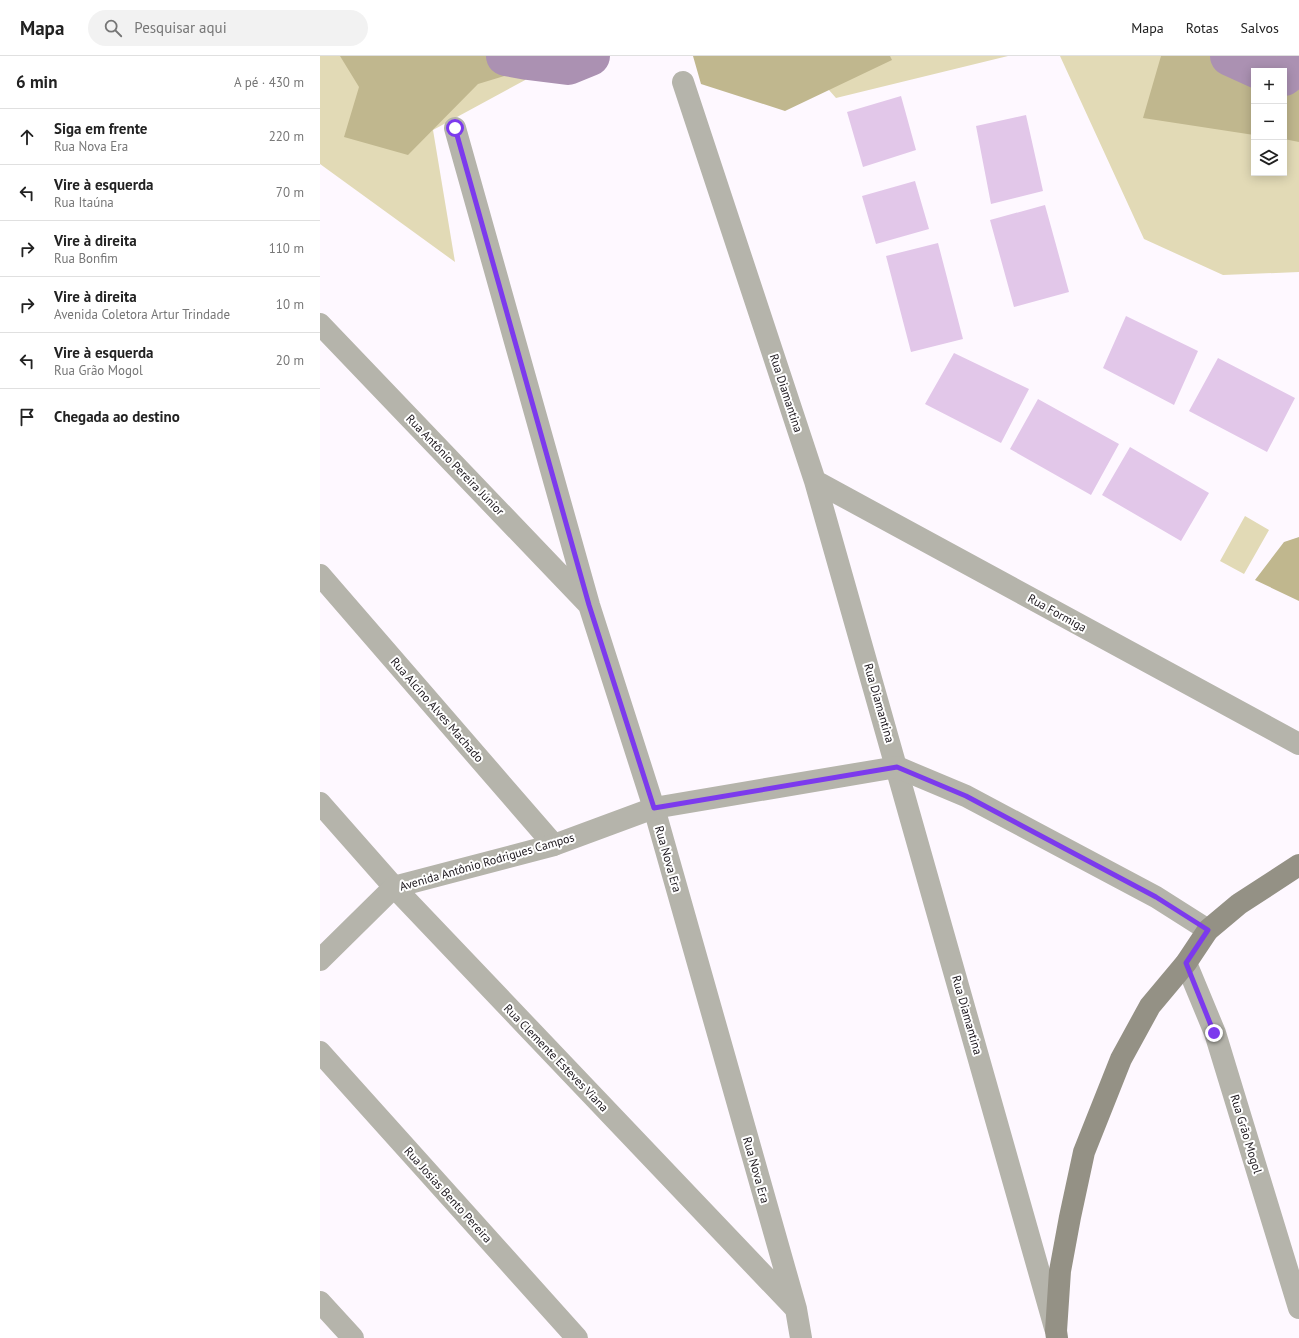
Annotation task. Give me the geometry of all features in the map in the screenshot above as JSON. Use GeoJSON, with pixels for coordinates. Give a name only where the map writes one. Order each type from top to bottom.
{"type":"FeatureCollection","features":[{"type":"Feature","properties":{"kind":"main road"},"geometry":{"type":"LineString","coordinates":[[1056,1334],[1060,1270],[1084,1152],[1122,1059],[1150,1006],[1186,963],[1208,930],[1239,904],[1272,881],[1299,865]]}},
{"type":"Feature","properties":{"kind":"main road"},"geometry":{"type":"LineString","coordinates":[[1272,881],[1299,874]]}},
{"type":"Feature","properties":{"kind":"street","name":"Rua Diamantina"},"geometry":{"type":"LineString","coordinates":[[683,82],[815,481],[1056,1334]]}},
{"type":"Feature","properties":{"kind":"street","name":"Rua Nova Era"},"geometry":{"type":"LineString","coordinates":[[455,128],[589,605],[654,808],[796,1309],[801,1338]]}},
{"type":"Feature","properties":{"kind":"street","name":"Rua Antônio Pereira Júnior"},"geometry":{"type":"LineString","coordinates":[[320,324],[589,605]]}},
{"type":"Feature","properties":{"kind":"street","name":"Rua Formiga"},"geometry":{"type":"LineString","coordinates":[[815,481],[1299,744]]}},
{"type":"Feature","properties":{"kind":"street","name":"Rua Alcino Alves Machado"},"geometry":{"type":"LineString","coordinates":[[320,575],[554,845]]}},
{"type":"Feature","properties":{"kind":"street","name":"Avenida Antônio Rodrigues Campos"},"geometry":{"type":"LineString","coordinates":[[320,960],[394,888],[554,845],[654,808],[897,767]]}},
{"type":"Feature","properties":{"kind":"street"},"geometry":{"type":"LineString","coordinates":[[897,767],[966,796],[1156,897],[1208,930]]}},
{"type":"Feature","properties":{"kind":"street","name":"Rua Clemente Esteves Viana"},"geometry":{"type":"LineString","coordinates":[[320,803],[394,888],[796,1309]]}},
{"type":"Feature","properties":{"kind":"street","name":"Rua Grão Mogol"},"geometry":{"type":"LineString","coordinates":[[1186,963],[1214,1033],[1299,1308]]}},
{"type":"Feature","properties":{"kind":"street","name":"Rua Josias Bento Pereira"},"geometry":{"type":"LineString","coordinates":[[320,1052],[577,1338]]}},
{"type":"Feature","properties":{"kind":"street"},"geometry":{"type":"LineString","coordinates":[[320,1302],[353,1338]]}},
{"type":"Feature","properties":{"kind":"shaded area"},"geometry":{"type":"Polygon","coordinates":[[[320,56],[560,56],[540,72],[433,130],[455,262],[320,164],[320,56]]]}},
{"type":"Feature","properties":{"kind":"shaded area"},"geometry":{"type":"Polygon","coordinates":[[[340,56],[569,56],[478,84],[408,155],[344,137],[359,87],[340,56]]]}},
{"type":"Feature","properties":{"kind":"shaded area"},"geometry":{"type":"Polygon","coordinates":[[[693,56],[890,56],[892,60],[785,111],[701,84],[693,56]]]}},
{"type":"Feature","properties":{"kind":"shaded area"},"geometry":{"type":"Polygon","coordinates":[[[799,56],[1008,56],[836,98],[799,56]]]}},
{"type":"Feature","properties":{"kind":"shaded area"},"geometry":{"type":"Polygon","coordinates":[[[1060,56],[1299,56],[1299,272],[1223,275],[1144,239],[1060,56]]]}},
{"type":"Feature","properties":{"kind":"shaded area"},"geometry":{"type":"Polygon","coordinates":[[[1161,56],[1299,56],[1299,142],[1287,140],[1287,68],[1251,68],[1251,135],[1143,118],[1161,56]]]}},
{"type":"Feature","properties":{"kind":"shaded area"},"geometry":{"type":"Polygon","coordinates":[[[1245,516],[1269,530],[1244,574],[1220,561],[1245,516]]]}},
{"type":"Feature","properties":{"kind":"shaded area"},"geometry":{"type":"Polygon","coordinates":[[[1299,537],[1299,601],[1255,580],[1284,542],[1299,537]]]}},
{"type":"Feature","properties":{"kind":"building"},"geometry":{"type":"Polygon","coordinates":[[[901,96],[916,150],[863,167],[847,112],[901,96]]]}},
{"type":"Feature","properties":{"kind":"building"},"geometry":{"type":"Polygon","coordinates":[[[1026,115],[1043,191],[991,204],[976,126],[1026,115]]]}},
{"type":"Feature","properties":{"kind":"building"},"geometry":{"type":"Polygon","coordinates":[[[915,181],[929,229],[876,244],[862,196],[915,181]]]}},
{"type":"Feature","properties":{"kind":"building"},"geometry":{"type":"Polygon","coordinates":[[[1045,205],[1069,292],[1014,307],[990,220],[1045,205]]]}},
{"type":"Feature","properties":{"kind":"building"},"geometry":{"type":"Polygon","coordinates":[[[938,243],[963,339],[911,352],[886,256],[938,243]]]}},
{"type":"Feature","properties":{"kind":"building"},"geometry":{"type":"Polygon","coordinates":[[[1126,316],[1198,351],[1174,405],[1103,368],[1126,316]]]}},
{"type":"Feature","properties":{"kind":"building"},"geometry":{"type":"Polygon","coordinates":[[[954,353],[1029,389],[1001,443],[925,404],[954,353]]]}},
{"type":"Feature","properties":{"kind":"building"},"geometry":{"type":"Polygon","coordinates":[[[1218,358],[1295,398],[1267,452],[1189,411],[1218,358]]]}},
{"type":"Feature","properties":{"kind":"building"},"geometry":{"type":"Polygon","coordinates":[[[1038,399],[1119,444],[1091,495],[1010,449],[1038,399]]]}},
{"type":"Feature","properties":{"kind":"building"},"geometry":{"type":"Polygon","coordinates":[[[1130,447],[1209,493],[1181,541],[1102,495],[1130,447]]]}},
{"type":"Feature","properties":{"kind":"waterway"},"geometry":{"type":"LineString","coordinates":[[506,56],[568,65],[590,56]]}},
{"type":"Feature","properties":{"kind":"waterway"},"geometry":{"type":"LineString","coordinates":[[1230,56],[1256,68]]}},
{"type":"Feature","properties":{"kind":"waterway"},"geometry":{"type":"LineString","coordinates":[[1287,74],[1299,64]]}},
{"type":"Feature","properties":{"kind":"route"},"geometry":{"type":"LineString","coordinates":[[455,128],[589,605],[654,808],[897,767],[966,796],[1156,897],[1208,930],[1186,963],[1214,1033]]}}]}
